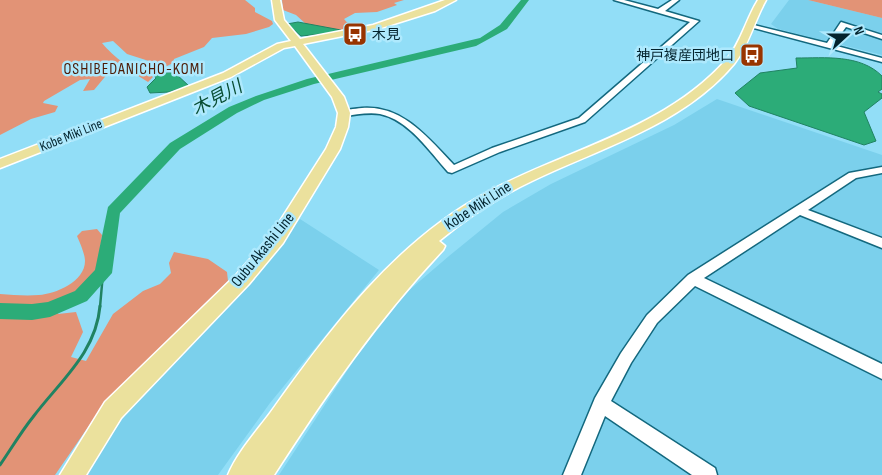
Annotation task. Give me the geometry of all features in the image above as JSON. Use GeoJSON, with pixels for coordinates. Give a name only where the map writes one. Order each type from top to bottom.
{"type":"FeatureCollection","features":[{"type":"Feature","properties":{"kind":"main road"},"geometry":{"type":"LineString","coordinates":[[276,0],[280,20],[325,77],[338,97],[344,113]]}},
{"type":"Feature","properties":{"kind":"main road","name":"Kobe Miki Line"},"geometry":{"type":"LineString","coordinates":[[0,164],[105,121],[228,75],[281,46],[375,27],[432,9],[452,0]]}},
{"type":"Feature","properties":{"kind":"main road","name":"Kobe Miki Line"},"geometry":{"type":"LineString","coordinates":[[260,475],[321,382],[355,337],[383,302],[439,245],[468,222],[523,187],[645,132],[689,108],[725,80],[748,54],[763,0]]}},
{"type":"Feature","properties":{"kind":"main road","name":"Kobe Miki Line"},"geometry":{"type":"LineString","coordinates":[[240,475],[309,377],[368,301],[399,266],[430,238],[495,193],[530,175],[637,128],[697,92],[730,62],[756,27]]}},
{"type":"Feature","properties":{"kind":"main road","name":"Oubu Akashi Line"},"geometry":{"type":"LineString","coordinates":[[72,475],[113,410],[243,279],[277,239],[333,149],[342,127],[344,113]]}},
{"type":"Feature","properties":{"kind":"street"},"geometry":{"type":"LineString","coordinates":[[344,113],[370,111],[396,117],[407,124],[452,170],[496,150],[582,120],[695,21],[617,0]]}},
{"type":"Feature","properties":{"kind":"street"},"geometry":{"type":"LineString","coordinates":[[660,11],[676,0]]}},
{"type":"Feature","properties":{"kind":"street"},"geometry":{"type":"LineString","coordinates":[[830,44],[844,24],[882,37]]}},
{"type":"Feature","properties":{"kind":"street"},"geometry":{"type":"LineString","coordinates":[[756,27],[830,44],[882,59]]}},
{"type":"Feature","properties":{"kind":"street"},"geometry":{"type":"LineString","coordinates":[[756,27],[882,59]]}},
{"type":"Feature","properties":{"kind":"street"},"geometry":{"type":"LineString","coordinates":[[572,475],[601,404],[626,358],[652,319],[693,279],[800,211],[852,175],[882,170]]}},
{"type":"Feature","properties":{"kind":"street"},"geometry":{"type":"LineString","coordinates":[[800,211],[882,243]]}},
{"type":"Feature","properties":{"kind":"street"},"geometry":{"type":"LineString","coordinates":[[693,279],[882,372]]}},
{"type":"Feature","properties":{"kind":"street"},"geometry":{"type":"LineString","coordinates":[[601,404],[708,475]]}},
{"type":"Feature","properties":{"kind":"shaded area"},"geometry":{"type":"Polygon","coordinates":[[[0,0],[245,0],[255,8],[255,12],[272,21],[273,24],[246,34],[212,38],[204,47],[174,59],[173,63],[161,69],[152,62],[127,54],[113,41],[102,43],[124,63],[153,77],[148,82],[132,72],[109,72],[94,90],[83,91],[90,79],[80,80],[44,101],[43,103],[58,106],[55,112],[31,119],[0,135],[0,0]]]}},
{"type":"Feature","properties":{"kind":"shaded area"},"geometry":{"type":"Polygon","coordinates":[[[282,0],[404,0],[394,3],[397,5],[377,12],[355,13],[344,19],[351,27],[341,30],[307,25],[296,15],[283,10],[282,0]]]}},
{"type":"Feature","properties":{"kind":"shaded area"},"geometry":{"type":"Polygon","coordinates":[[[789,0],[808,0],[882,18],[882,55],[778,29],[771,24],[789,0]]]}},
{"type":"Feature","properties":{"kind":"shaded area"},"geometry":{"type":"Polygon","coordinates":[[[808,0],[882,0],[882,18],[808,0]]]}},
{"type":"Feature","properties":{"kind":"shaded area"},"geometry":{"type":"Polygon","coordinates":[[[298,22],[341,30],[341,32],[301,36],[287,24],[298,22]]]}},
{"type":"Feature","properties":{"kind":"shaded area"},"geometry":{"type":"Polygon","coordinates":[[[796,58],[830,58],[853,61],[873,69],[882,76],[882,89],[878,92],[882,94],[882,98],[864,112],[876,141],[864,145],[749,106],[735,93],[760,73],[797,68],[796,58]]]}},
{"type":"Feature","properties":{"kind":"shaded area"},"geometry":{"type":"Polygon","coordinates":[[[152,71],[175,73],[189,86],[169,92],[150,93],[147,87],[156,78],[152,71]]]}},
{"type":"Feature","properties":{"kind":"shaded area"},"geometry":{"type":"Polygon","coordinates":[[[717,99],[882,155],[882,475],[279,475],[358,354],[407,292],[503,212],[551,184],[674,125],[717,99]]]}},
{"type":"Feature","properties":{"kind":"shaded area"},"geometry":{"type":"Polygon","coordinates":[[[300,219],[379,270],[270,403],[218,475],[88,475],[94,460],[146,385],[229,304],[300,219]]]}},
{"type":"Feature","properties":{"kind":"shaded area"},"geometry":{"type":"Polygon","coordinates":[[[97,229],[102,235],[99,258],[94,275],[83,288],[62,300],[58,314],[76,312],[83,332],[71,357],[86,361],[113,314],[143,291],[160,284],[171,273],[169,263],[174,252],[208,259],[227,272],[228,281],[106,401],[55,475],[0,475],[0,294],[39,295],[68,286],[75,281],[84,268],[84,255],[77,236],[82,231],[97,229]]]}},
{"type":"Feature","properties":{"kind":"waterway","name":"木見川"},"geometry":{"type":"LineString","coordinates":[[0,311],[32,312],[50,309],[81,296],[103,273],[113,211],[175,146],[233,110],[260,98],[311,81],[473,44],[492,36],[504,27],[525,0]]}},
{"type":"Feature","properties":{"kind":"waterway"},"geometry":{"type":"LineString","coordinates":[[100,307],[103,273]]}},
{"type":"Feature","properties":{"kind":"waterway"},"geometry":{"type":"LineString","coordinates":[[0,465],[43,404],[75,366],[84,352],[92,338],[100,306]]}},
{"type":"Feature","properties":{"kind":"place","name":"木見"},"geometry":{"type":"Point","coordinates":[355,34]}},
{"type":"Feature","properties":{"kind":"place","name":"神戸複産団地口"},"geometry":{"type":"Point","coordinates":[752,55]}},
{"type":"Feature","properties":{"kind":"district","name":"OSHIBEDANICHO-KOMI"},"geometry":{"type":"Point","coordinates":[134,69]}}]}
